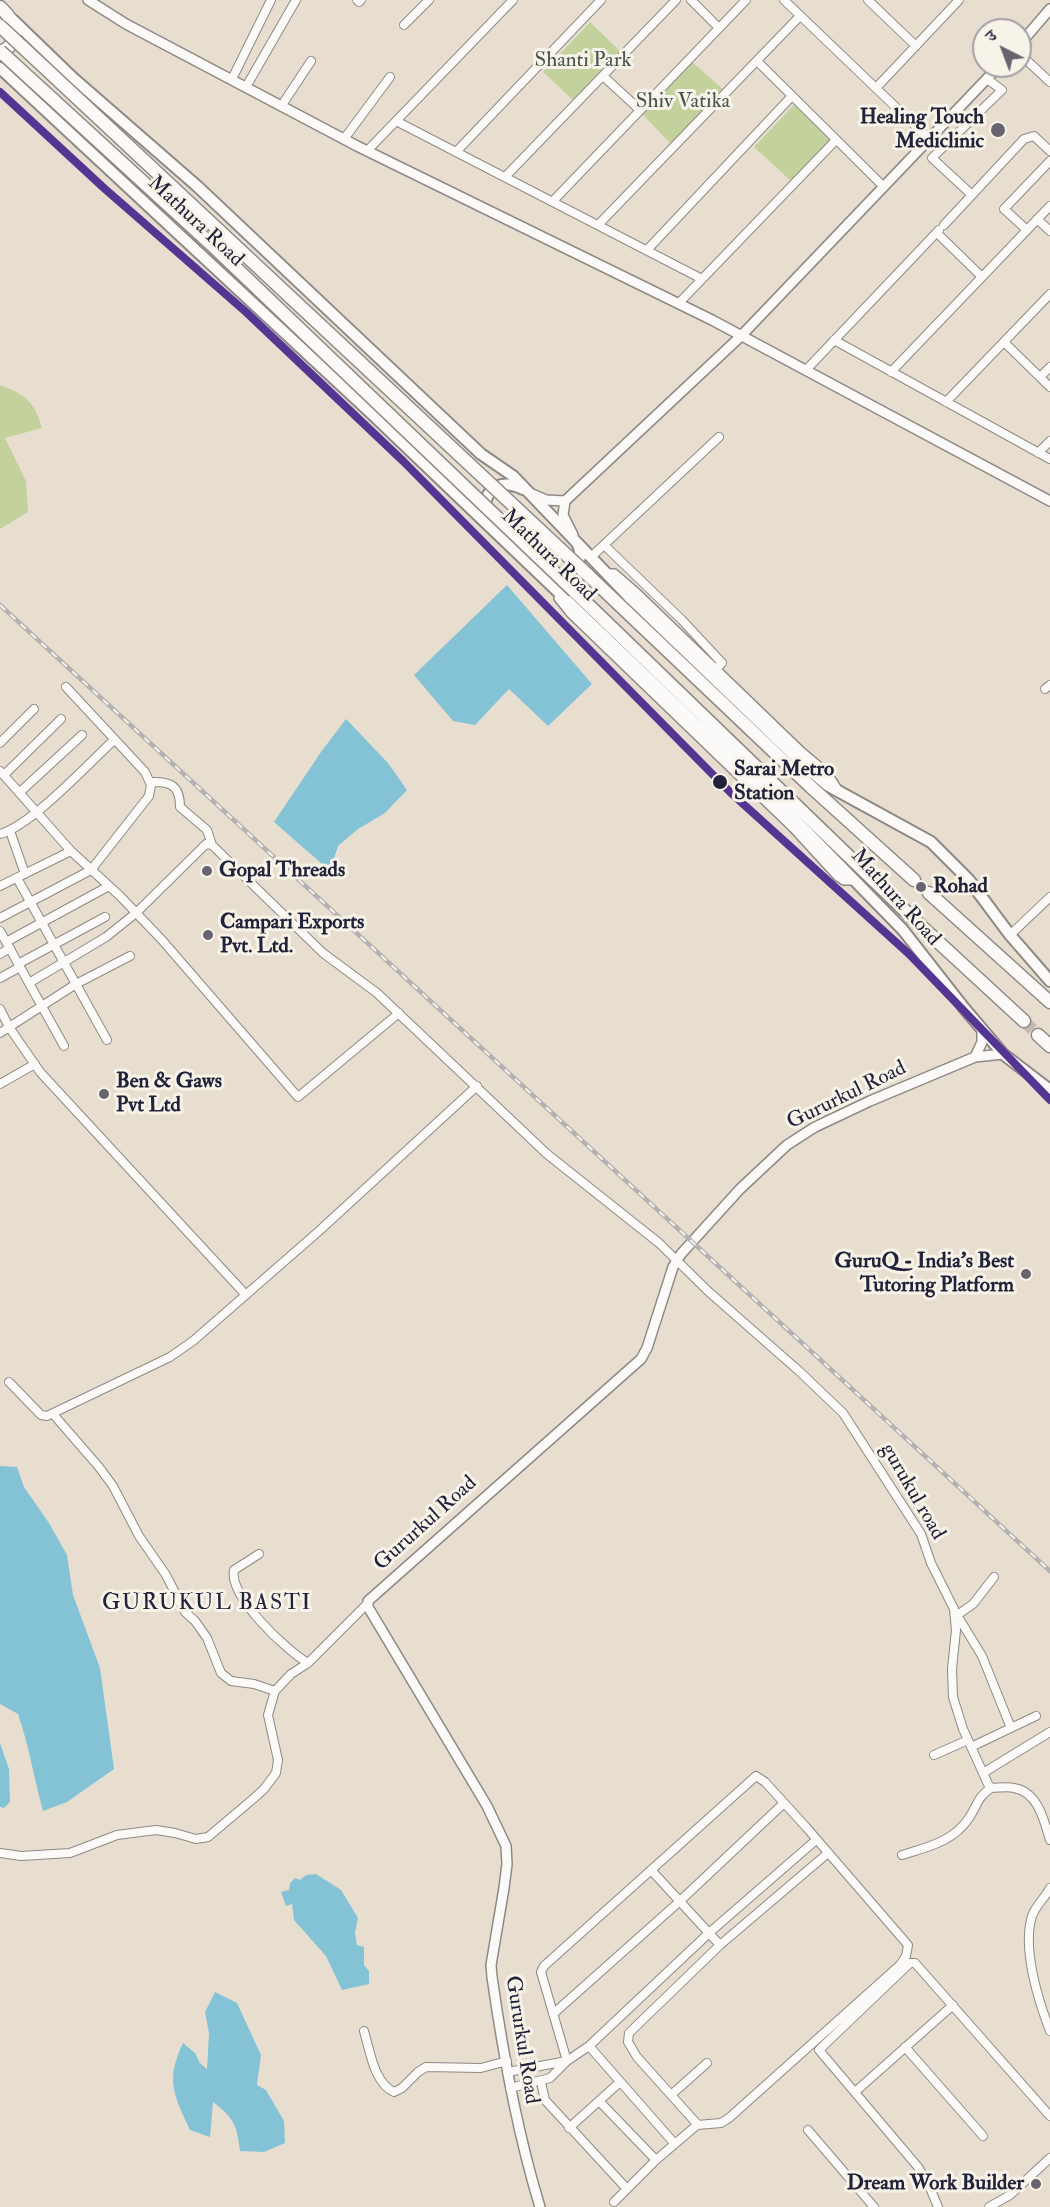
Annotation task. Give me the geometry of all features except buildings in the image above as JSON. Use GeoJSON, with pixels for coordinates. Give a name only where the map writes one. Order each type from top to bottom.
{"type":"FeatureCollection","features":[{"type":"Feature","properties":{"kind":"main road","name":"Mathura Road"},"geometry":{"type":"LineString","coordinates":[[0,7],[74,78],[197,186],[481,454],[513,476],[631,599],[796,753],[827,786],[931,842],[969,880],[1010,935],[1050,981]]}},
{"type":"Feature","properties":{"kind":"main road"},"geometry":{"type":"LineString","coordinates":[[0,52],[12,42],[15,32],[13,20]]}},
{"type":"Feature","properties":{"kind":"main road","name":"Mathura Road"},"geometry":{"type":"LineString","coordinates":[[0,26],[589,576],[811,787],[914,880]]}},
{"type":"Feature","properties":{"kind":"main road","name":"Mathura Road"},"geometry":{"type":"LineString","coordinates":[[0,52],[214,247],[922,927],[1024,1021]]}},
{"type":"Feature","properties":{"kind":"main road","name":"Mathura Road"},"geometry":{"type":"LineString","coordinates":[[0,68],[347,391],[854,880],[903,930],[1003,1053],[1050,1090]]}},
{"type":"Feature","properties":{"kind":"main road"},"geometry":{"type":"LineString","coordinates":[[487,525],[483,510],[485,500],[491,491],[502,484],[508,484],[529,492]]}},
{"type":"Feature","properties":{"kind":"main road"},"geometry":{"type":"LineString","coordinates":[[538,574],[554,581],[571,571],[581,556],[573,536]]}},
{"type":"Feature","properties":{"kind":"main road","name":"Mathura Road"},"geometry":{"type":"LineString","coordinates":[[929,894],[1050,1002]]}},
{"type":"Feature","properties":{"kind":"main road"},"geometry":{"type":"LineString","coordinates":[[1038,1035],[1050,1046]]}},
{"type":"Feature","properties":{"kind":"street"},"geometry":{"type":"LineString","coordinates":[[88,0],[126,24],[344,140],[678,303],[1050,501]]}},
{"type":"Feature","properties":{"kind":"street"},"geometry":{"type":"LineString","coordinates":[[232,79],[271,0]]}},
{"type":"Feature","properties":{"kind":"street"},"geometry":{"type":"LineString","coordinates":[[246,87],[296,0]]}},
{"type":"Feature","properties":{"kind":"street"},"geometry":{"type":"LineString","coordinates":[[404,25],[429,0]]}},
{"type":"Feature","properties":{"kind":"street"},"geometry":{"type":"LineString","coordinates":[[367,151],[513,0]]}},
{"type":"Feature","properties":{"kind":"street"},"geometry":{"type":"LineString","coordinates":[[456,152],[601,0]]}},
{"type":"Feature","properties":{"kind":"street"},"geometry":{"type":"LineString","coordinates":[[505,177],[676,0]]}},
{"type":"Feature","properties":{"kind":"street"},"geometry":{"type":"LineString","coordinates":[[691,0],[719,28]]}},
{"type":"Feature","properties":{"kind":"street"},"geometry":{"type":"LineString","coordinates":[[553,201],[746,0]]}},
{"type":"Feature","properties":{"kind":"street"},"geometry":{"type":"LineString","coordinates":[[784,0],[930,140]]}},
{"type":"Feature","properties":{"kind":"street"},"geometry":{"type":"LineString","coordinates":[[876,88],[959,0]]}},
{"type":"Feature","properties":{"kind":"street"},"geometry":{"type":"LineString","coordinates":[[873,1],[916,46]]}},
{"type":"Feature","properties":{"kind":"street"},"geometry":{"type":"LineString","coordinates":[[1032,30],[1050,9]]}},
{"type":"Feature","properties":{"kind":"street"},"geometry":{"type":"LineString","coordinates":[[598,225],[800,16]]}},
{"type":"Feature","properties":{"kind":"street"},"geometry":{"type":"LineString","coordinates":[[757,60],[884,187]]}},
{"type":"Feature","properties":{"kind":"street"},"geometry":{"type":"LineString","coordinates":[[282,105],[311,61]]}},
{"type":"Feature","properties":{"kind":"street"},"geometry":{"type":"LineString","coordinates":[[1032,65],[1050,82]]}},
{"type":"Feature","properties":{"kind":"street"},"geometry":{"type":"LineString","coordinates":[[603,76],[640,110]]}},
{"type":"Feature","properties":{"kind":"street"},"geometry":{"type":"LineString","coordinates":[[344,140],[390,77]]}},
{"type":"Feature","properties":{"kind":"street"},"geometry":{"type":"LineString","coordinates":[[573,536],[563,515],[565,501],[741,336],[987,79],[1002,90],[932,158],[972,195]]}},
{"type":"Feature","properties":{"kind":"street"},"geometry":{"type":"LineString","coordinates":[[647,250],[792,96]]}},
{"type":"Feature","properties":{"kind":"street"},"geometry":{"type":"LineString","coordinates":[[396,121],[702,279]]}},
{"type":"Feature","properties":{"kind":"street"},"geometry":{"type":"LineString","coordinates":[[806,370],[1027,137],[1034,136],[1050,151]]}},
{"type":"Feature","properties":{"kind":"street"},"geometry":{"type":"LineString","coordinates":[[678,303],[836,140]]}},
{"type":"Feature","properties":{"kind":"street"},"geometry":{"type":"LineString","coordinates":[[1027,230],[1004,209],[1050,161]]}},
{"type":"Feature","properties":{"kind":"street"},"geometry":{"type":"LineString","coordinates":[[891,372],[1050,206]]}},
{"type":"Feature","properties":{"kind":"street"},"geometry":{"type":"LineString","coordinates":[[1037,219],[1050,231]]}},
{"type":"Feature","properties":{"kind":"street"},"geometry":{"type":"LineString","coordinates":[[940,229],[982,277]]}},
{"type":"Feature","properties":{"kind":"street"},"geometry":{"type":"LineString","coordinates":[[946,402],[1050,294]]}},
{"type":"Feature","properties":{"kind":"street"},"geometry":{"type":"LineString","coordinates":[[834,340],[1050,459]]}},
{"type":"Feature","properties":{"kind":"street"},"geometry":{"type":"LineString","coordinates":[[1004,342],[1050,387]]}},
{"type":"Feature","properties":{"kind":"street"},"geometry":{"type":"LineString","coordinates":[[1040,377],[1050,367]]}},
{"type":"Feature","properties":{"kind":"street"},"geometry":{"type":"LineString","coordinates":[[592,556],[719,437]]}},
{"type":"Feature","properties":{"kind":"street"},"geometry":{"type":"LineString","coordinates":[[1038,453],[1050,441]]}},
{"type":"Feature","properties":{"kind":"street"},"geometry":{"type":"LineString","coordinates":[[529,492],[546,500],[565,501]]}},
{"type":"Feature","properties":{"kind":"street"},"geometry":{"type":"LineString","coordinates":[[604,545],[682,620],[722,663],[715,670]]}},
{"type":"Feature","properties":{"kind":"street"},"geometry":{"type":"LineString","coordinates":[[608,574],[614,574],[637,594],[796,753]]}},
{"type":"Feature","properties":{"kind":"street"},"geometry":{"type":"LineString","coordinates":[[0,918],[30,900],[91,870],[149,796],[150,782],[145,772],[66,687]]}},
{"type":"Feature","properties":{"kind":"street"},"geometry":{"type":"LineString","coordinates":[[0,743],[33,709]]}},
{"type":"Feature","properties":{"kind":"street"},"geometry":{"type":"LineString","coordinates":[[61,718],[2,773],[71,851],[136,913],[298,1097],[399,1013]]}},
{"type":"Feature","properties":{"kind":"street"},"geometry":{"type":"LineString","coordinates":[[20,792],[82,735]]}},
{"type":"Feature","properties":{"kind":"street"},"geometry":{"type":"LineString","coordinates":[[0,834],[10,831],[37,812],[114,740]]}},
{"type":"Feature","properties":{"kind":"street","name":"gurukul road"},"geometry":{"type":"LineString","coordinates":[[150,782],[168,783],[175,787],[180,796],[180,807],[207,830],[212,845],[323,953],[363,982],[399,1013],[547,1154],[659,1243],[843,1413],[921,1534],[931,1563],[957,1615],[952,1683],[958,1716],[991,1788]]}},
{"type":"Feature","properties":{"kind":"street"},"geometry":{"type":"LineString","coordinates":[[10,831],[25,874]]}},
{"type":"Feature","properties":{"kind":"street"},"geometry":{"type":"LineString","coordinates":[[29,983],[106,937],[136,913],[206,844],[212,845]]}},
{"type":"Feature","properties":{"kind":"street"},"geometry":{"type":"LineString","coordinates":[[0,875],[2,885],[71,851]]}},
{"type":"Feature","properties":{"kind":"street"},"geometry":{"type":"LineString","coordinates":[[17,878],[107,1040]]}},
{"type":"Feature","properties":{"kind":"street"},"geometry":{"type":"LineString","coordinates":[[0,954],[8,945],[42,923],[109,886]]}},
{"type":"Feature","properties":{"kind":"street"},"geometry":{"type":"LineString","coordinates":[[1010,935],[1050,897]]}},
{"type":"Feature","properties":{"kind":"street"},"geometry":{"type":"LineString","coordinates":[[0,978],[53,943],[105,917]]}},
{"type":"Feature","properties":{"kind":"street"},"geometry":{"type":"LineString","coordinates":[[0,931],[64,1046]]}},
{"type":"Feature","properties":{"kind":"street"},"geometry":{"type":"LineString","coordinates":[[0,1033],[42,1004],[130,956]]}},
{"type":"Feature","properties":{"kind":"street"},"geometry":{"type":"LineString","coordinates":[[0,1009],[9,1027],[34,1064],[246,1295]]}},
{"type":"Feature","properties":{"kind":"street"},"geometry":{"type":"LineString","coordinates":[[975,1057],[982,1042],[982,1030]]}},
{"type":"Feature","properties":{"kind":"street","name":"Gururkul Road"},"geometry":{"type":"LineString","coordinates":[[540,2207],[527,2166],[510,2088],[491,1965],[504,1888],[507,1863],[506,1846],[487,1806],[367,1604],[412,1560],[641,1359],[647,1348],[677,1260],[740,1189],[787,1145],[815,1127],[870,1101],[975,1057],[1003,1053]]}},
{"type":"Feature","properties":{"kind":"street"},"geometry":{"type":"LineString","coordinates":[[0,1084],[34,1064]]}},
{"type":"Feature","properties":{"kind":"street"},"geometry":{"type":"LineString","coordinates":[[9,1382],[41,1415],[47,1416],[182,1350],[477,1086]]}},
{"type":"Feature","properties":{"kind":"street"},"geometry":{"type":"LineString","coordinates":[[53,1414],[109,1479],[139,1536],[166,1575],[185,1612],[207,1638],[225,1678],[275,1691]]}},
{"type":"Feature","properties":{"kind":"street"},"geometry":{"type":"LineString","coordinates":[[259,1554],[234,1570],[233,1578],[238,1592],[285,1647],[308,1663]]}},
{"type":"Feature","properties":{"kind":"street"},"geometry":{"type":"LineString","coordinates":[[994,1577],[977,1599],[957,1615],[982,1656],[1011,1728]]}},
{"type":"Feature","properties":{"kind":"street"},"geometry":{"type":"LineString","coordinates":[[0,1853],[21,1856],[70,1853],[117,1835],[156,1830],[196,1839],[208,1837],[264,1790],[276,1773],[278,1760],[268,1715],[275,1691],[291,1674],[308,1663],[367,1604]]}},
{"type":"Feature","properties":{"kind":"street"},"geometry":{"type":"LineString","coordinates":[[934,1755],[1011,1728],[1036,1716]]}},
{"type":"Feature","properties":{"kind":"street"},"geometry":{"type":"LineString","coordinates":[[983,1773],[1050,1732]]}},
{"type":"Feature","properties":{"kind":"street"},"geometry":{"type":"LineString","coordinates":[[567,2061],[541,1972],[544,1966],[753,1776],[759,1776],[784,1803],[905,1942],[908,1950],[900,1965],[727,2120],[713,2124],[698,2124],[674,2143],[614,2202]]}},
{"type":"Feature","properties":{"kind":"street"},"geometry":{"type":"LineString","coordinates":[[902,1855],[949,1838],[969,1818],[980,1795],[991,1788],[1015,1788],[1029,1794],[1039,1808],[1050,1840]]}},
{"type":"Feature","properties":{"kind":"street"},"geometry":{"type":"LineString","coordinates":[[553,2014],[680,1901],[784,1803]]}},
{"type":"Feature","properties":{"kind":"street"},"geometry":{"type":"LineString","coordinates":[[510,2088],[541,2082],[554,2076],[567,2061],[589,2046],[709,1933],[816,1840]]}},
{"type":"Feature","properties":{"kind":"street"},"geometry":{"type":"LineString","coordinates":[[698,2124],[637,2056],[628,2042],[629,2033],[720,1945],[828,1853]]}},
{"type":"Feature","properties":{"kind":"street"},"geometry":{"type":"LineString","coordinates":[[651,1870],[720,1945]]}},
{"type":"Feature","properties":{"kind":"street"},"geometry":{"type":"LineString","coordinates":[[1050,1888],[1034,1912],[1028,1939],[1035,1980],[1050,2031]]}},
{"type":"Feature","properties":{"kind":"street"},"geometry":{"type":"LineString","coordinates":[[938,2207],[928,2183],[918,2168],[820,2048],[910,1963],[915,1963],[1050,2116]]}},
{"type":"Feature","properties":{"kind":"street"},"geometry":{"type":"LineString","coordinates":[[855,2092],[953,2005]]}},
{"type":"Feature","properties":{"kind":"street"},"geometry":{"type":"LineString","coordinates":[[364,2031],[379,2076],[386,2088],[394,2092],[426,2067],[481,2068],[507,2061]]}},
{"type":"Feature","properties":{"kind":"street"},"geometry":{"type":"LineString","coordinates":[[589,2046],[674,2143]]}},
{"type":"Feature","properties":{"kind":"street"},"geometry":{"type":"LineString","coordinates":[[905,2047],[983,2136]]}},
{"type":"Feature","properties":{"kind":"street"},"geometry":{"type":"LineString","coordinates":[[508,2072],[567,2061]]}},
{"type":"Feature","properties":{"kind":"street"},"geometry":{"type":"LineString","coordinates":[[671,2095],[707,2063]]}},
{"type":"Feature","properties":{"kind":"street"},"geometry":{"type":"LineString","coordinates":[[541,2082],[544,2100],[627,2189]]}},
{"type":"Feature","properties":{"kind":"street"},"geometry":{"type":"LineString","coordinates":[[569,2128],[620,2082]]}},
{"type":"Feature","properties":{"kind":"street"},"geometry":{"type":"LineString","coordinates":[[599,2101],[656,2160]]}},
{"type":"Feature","properties":{"kind":"street"},"geometry":{"type":"LineString","coordinates":[[808,2130],[874,2207]]}},
{"type":"Feature","properties":{"kind":"street"},"geometry":{"type":"LineString","coordinates":[[989,2207],[1010,2195],[1050,2158]]}},
{"type":"Feature","properties":{"kind":"green space","name":"Shanti Park"},"geometry":{"type":"Polygon","coordinates":[[[590,22],[622,53],[574,101],[543,72],[590,22]]]}},
{"type":"Feature","properties":{"kind":"green space","name":"Shiv Vatika"},"geometry":{"type":"Polygon","coordinates":[[[692,62],[724,90],[672,145],[641,113],[692,62]]]}},
{"type":"Feature","properties":{"kind":"green space"},"geometry":{"type":"Polygon","coordinates":[[[794,105],[832,140],[792,182],[754,147],[794,105]]]}},
{"type":"Feature","properties":{"kind":"green space"},"geometry":{"type":"Polygon","coordinates":[[[0,385],[28,400],[42,428],[5,438],[26,481],[28,512],[0,529],[0,385]]]}},
{"type":"Feature","properties":{"kind":"water"},"geometry":{"type":"Polygon","coordinates":[[[507,585],[592,684],[548,726],[509,689],[475,725],[453,721],[414,675],[507,585]]]}},
{"type":"Feature","properties":{"kind":"water"},"geometry":{"type":"Polygon","coordinates":[[[346,719],[388,763],[407,790],[385,813],[358,829],[338,846],[330,871],[274,822],[346,719]]]}},
{"type":"Feature","properties":{"kind":"water"},"geometry":{"type":"Polygon","coordinates":[[[0,1466],[17,1467],[24,1487],[49,1523],[67,1555],[73,1595],[100,1668],[114,1769],[67,1802],[43,1811],[18,1714],[0,1704],[0,1466]]]}},
{"type":"Feature","properties":{"kind":"water"},"geometry":{"type":"Polygon","coordinates":[[[0,1743],[9,1769],[10,1802],[4,1808],[0,1807],[0,1743]]]}},
{"type":"Feature","properties":{"kind":"water"},"geometry":{"type":"Polygon","coordinates":[[[316,1874],[341,1890],[358,1918],[355,1933],[357,1945],[364,1947],[364,1965],[369,1971],[369,1984],[342,1990],[326,1956],[294,1920],[292,1904],[286,1906],[281,1892],[289,1890],[290,1883],[295,1878],[300,1880],[306,1875],[316,1874]]]}},
{"type":"Feature","properties":{"kind":"water"},"geometry":{"type":"Polygon","coordinates":[[[215,1992],[237,2003],[261,2055],[257,2085],[266,2090],[284,2121],[285,2143],[264,2152],[240,2151],[233,2123],[226,2113],[213,2102],[210,2137],[190,2130],[176,2097],[174,2068],[183,2043],[195,2053],[200,2063],[207,2069],[209,2033],[205,2012],[215,1992]]]}},
{"type":"Feature","properties":{"kind":"tunnel"},"geometry":{"type":"LineString","coordinates":[[1024,1021],[1038,1035]]}},
{"type":"Feature","properties":{"kind":"railway"},"geometry":{"type":"LineString","coordinates":[[0,605],[1050,1571]]}},
{"type":"Feature","properties":{"kind":"transit line"},"geometry":{"type":"LineString","coordinates":[[0,92],[105,189],[246,312],[403,461],[730,792],[909,954],[1050,1100]]}},
{"type":"Feature","properties":{"kind":"place","name":"Healing Touch Mediclinic"},"geometry":{"type":"Point","coordinates":[998,130]}},
{"type":"Feature","properties":{"kind":"place","name":"Sarai Metro Station"},"geometry":{"type":"Point","coordinates":[720,782]}},
{"type":"Feature","properties":{"kind":"place","name":"Gopal Threads"},"geometry":{"type":"Point","coordinates":[207,871]}},
{"type":"Feature","properties":{"kind":"place","name":"Rohad"},"geometry":{"type":"Point","coordinates":[921,887]}},
{"type":"Feature","properties":{"kind":"place","name":"Campari Exports Pvt. Ltd."},"geometry":{"type":"Point","coordinates":[208,935]}},
{"type":"Feature","properties":{"kind":"place","name":"Ben & Gaws Pvt Ltd"},"geometry":{"type":"Point","coordinates":[104,1094]}},
{"type":"Feature","properties":{"kind":"place","name":"GuruQ - India's Best Tutoring Platform"},"geometry":{"type":"Point","coordinates":[1026,1274]}},
{"type":"Feature","properties":{"kind":"place","name":"Dream Work Builder"},"geometry":{"type":"Point","coordinates":[1036,2184]}},
{"type":"Feature","properties":{"kind":"district","name":"GURUKUL BASTI"},"geometry":{"type":"Point","coordinates":[207,1604]}}]}
